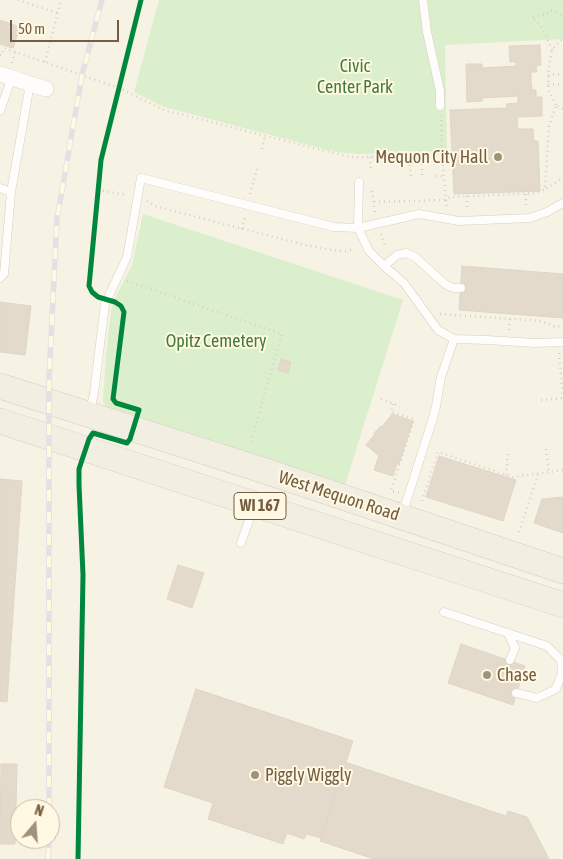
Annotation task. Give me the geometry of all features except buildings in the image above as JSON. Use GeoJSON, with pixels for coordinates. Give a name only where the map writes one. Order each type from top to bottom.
{"type":"FeatureCollection","features":[{"type":"Feature","properties":{"kind":"main road","name":"West Mequon Road"},"geometry":{"type":"LineString","coordinates":[[0,386],[265,471],[401,505],[563,571]]}},
{"type":"Feature","properties":{"kind":"main road","name":"West Mequon Road"},"geometry":{"type":"LineString","coordinates":[[0,421],[563,606]]}},
{"type":"Feature","properties":{"kind":"main road"},"geometry":{"type":"LineString","coordinates":[[254,505],[265,471]]}},
{"type":"Feature","properties":{"kind":"main road"},"geometry":{"type":"LineString","coordinates":[[563,588],[543,582],[523,583],[513,589],[546,612],[563,621]]}},
{"type":"Feature","properties":{"kind":"street"},"geometry":{"type":"LineString","coordinates":[[6,76],[46,89]]}},
{"type":"Feature","properties":{"kind":"lane"},"geometry":{"type":"LineString","coordinates":[[423,0],[427,32],[440,91],[440,106]]}},
{"type":"Feature","properties":{"kind":"lane"},"geometry":{"type":"LineString","coordinates":[[0,111],[6,76]]}},
{"type":"Feature","properties":{"kind":"lane"},"geometry":{"type":"LineString","coordinates":[[0,278],[4,274],[11,192],[30,84]]}},
{"type":"Feature","properties":{"kind":"lane"},"geometry":{"type":"LineString","coordinates":[[89,415],[94,393],[105,304],[128,257],[141,178],[334,227],[358,228],[419,214],[460,221],[530,218],[563,203]]}},
{"type":"Feature","properties":{"kind":"lane"},"geometry":{"type":"LineString","coordinates":[[359,182],[358,228],[369,250],[404,283],[438,330],[454,339],[534,343],[563,342]]}},
{"type":"Feature","properties":{"kind":"lane"},"geometry":{"type":"LineString","coordinates":[[0,188],[11,192]]}},
{"type":"Feature","properties":{"kind":"lane"},"geometry":{"type":"LineString","coordinates":[[384,266],[397,255],[406,253],[415,257],[445,284],[453,288],[460,288]]}},
{"type":"Feature","properties":{"kind":"lane"},"geometry":{"type":"LineString","coordinates":[[401,505],[433,418],[441,377],[454,339]]}},
{"type":"Feature","properties":{"kind":"lane"},"geometry":{"type":"LineString","coordinates":[[241,543],[254,505]]}},
{"type":"Feature","properties":{"kind":"lane"},"geometry":{"type":"LineString","coordinates":[[444,612],[547,646],[562,660],[562,673],[556,689],[537,698],[516,693]]}},
{"type":"Feature","properties":{"kind":"lane"},"geometry":{"type":"LineString","coordinates":[[508,633],[515,648],[510,660]]}},
{"type":"Feature","properties":{"kind":"path"},"geometry":{"type":"LineString","coordinates":[[18,0],[57,13]]}},
{"type":"Feature","properties":{"kind":"path"},"geometry":{"type":"LineString","coordinates":[[45,62],[62,0]]}},
{"type":"Feature","properties":{"kind":"path"},"geometry":{"type":"LineString","coordinates":[[563,16],[551,10],[546,14],[532,17],[545,33],[552,50],[548,89],[556,105],[563,109]]}},
{"type":"Feature","properties":{"kind":"path"},"geometry":{"type":"LineString","coordinates":[[552,50],[563,38]]}},
{"type":"Feature","properties":{"kind":"path"},"geometry":{"type":"LineString","coordinates":[[0,54],[2,55],[4,48],[45,62],[120,88],[164,110],[351,157],[442,153]]}},
{"type":"Feature","properties":{"kind":"path"},"geometry":{"type":"LineString","coordinates":[[548,75],[563,74]]}},
{"type":"Feature","properties":{"kind":"path"},"geometry":{"type":"LineString","coordinates":[[118,96],[122,79]]}},
{"type":"Feature","properties":{"kind":"path"},"geometry":{"type":"LineString","coordinates":[[548,86],[563,84]]}},
{"type":"Feature","properties":{"kind":"path"},"geometry":{"type":"LineString","coordinates":[[545,189],[549,126],[556,105]]}},
{"type":"Feature","properties":{"kind":"path"},"geometry":{"type":"LineString","coordinates":[[440,106],[447,219]]}},
{"type":"Feature","properties":{"kind":"path"},"geometry":{"type":"LineString","coordinates":[[262,149],[265,136]]}},
{"type":"Feature","properties":{"kind":"path"},"geometry":{"type":"LineString","coordinates":[[422,154],[422,177]]}},
{"type":"Feature","properties":{"kind":"path"},"geometry":{"type":"LineString","coordinates":[[409,155],[411,178]]}},
{"type":"Feature","properties":{"kind":"path"},"geometry":{"type":"LineString","coordinates":[[370,157],[371,170]]}},
{"type":"Feature","properties":{"kind":"path"},"geometry":{"type":"LineString","coordinates":[[250,196],[257,169]]}},
{"type":"Feature","properties":{"kind":"path"},"geometry":{"type":"LineString","coordinates":[[436,176],[444,176]]}},
{"type":"Feature","properties":{"kind":"path"},"geometry":{"type":"LineString","coordinates":[[374,202],[444,200],[450,197],[536,193],[563,178]]}},
{"type":"Feature","properties":{"kind":"path"},"geometry":{"type":"LineString","coordinates":[[98,199],[99,183]]}},
{"type":"Feature","properties":{"kind":"path"},"geometry":{"type":"LineString","coordinates":[[98,190],[128,196]]}},
{"type":"Feature","properties":{"kind":"path"},"geometry":{"type":"LineString","coordinates":[[372,191],[375,213]]}},
{"type":"Feature","properties":{"kind":"path"},"geometry":{"type":"LineString","coordinates":[[146,201],[155,206],[305,245],[330,250],[346,251],[354,249]]}},
{"type":"Feature","properties":{"kind":"path"},"geometry":{"type":"LineString","coordinates":[[242,229],[245,215]]}},
{"type":"Feature","properties":{"kind":"path"},"geometry":{"type":"LineString","coordinates":[[381,234],[386,248]]}},
{"type":"Feature","properties":{"kind":"path"},"geometry":{"type":"LineString","coordinates":[[379,242],[383,240]]}},
{"type":"Feature","properties":{"kind":"path"},"geometry":{"type":"LineString","coordinates":[[118,277],[282,334],[249,446]]}},
{"type":"Feature","properties":{"kind":"path"},"geometry":{"type":"LineString","coordinates":[[437,314],[540,321],[556,329],[563,326]]}},
{"type":"Feature","properties":{"kind":"path"},"geometry":{"type":"LineString","coordinates":[[541,400],[563,397],[559,353]]}},
{"type":"Feature","properties":{"kind":"path"},"geometry":{"type":"LineString","coordinates":[[381,399],[400,406]]}},
{"type":"Feature","properties":{"kind":"path"},"geometry":{"type":"LineString","coordinates":[[393,404],[391,412],[414,419],[391,491],[401,505]]}},
{"type":"Feature","properties":{"kind":"path"},"geometry":{"type":"LineString","coordinates":[[546,449],[549,472]]}},
{"type":"Feature","properties":{"kind":"path"},"geometry":{"type":"LineString","coordinates":[[422,501],[438,452],[513,477],[563,470]]}},
{"type":"Feature","properties":{"kind":"path"},"geometry":{"type":"LineString","coordinates":[[506,475],[508,452]]}},
{"type":"Feature","properties":{"kind":"path"},"geometry":{"type":"LineString","coordinates":[[519,532],[538,474]]}},
{"type":"Feature","properties":{"kind":"green space","name":"Civic Center Park"},"geometry":{"type":"Polygon","coordinates":[[[159,0],[563,0],[563,39],[445,45],[447,151],[358,154],[335,152],[164,107],[134,92],[159,0]]]}},
{"type":"Feature","properties":{"kind":"green space","name":"Opitz Cemetery"},"geometry":{"type":"Polygon","coordinates":[[[143,214],[403,300],[345,485],[109,409],[104,404],[106,355],[111,311],[115,298],[132,265],[143,214]]]}},
{"type":"Feature","properties":{"kind":"railway"},"geometry":{"type":"LineString","coordinates":[[49,799],[49,379],[57,219],[82,75],[102,0]]}},
{"type":"Feature","properties":{"kind":"railway"},"geometry":{"type":"LineString","coordinates":[[48,849],[48,859]]}},
{"type":"Feature","properties":{"kind":"cycle path"},"geometry":{"type":"LineString","coordinates":[[78,859],[83,575],[79,469],[89,439],[93,433],[127,443],[139,410],[116,403],[113,399],[124,312],[121,306],[115,302],[98,297],[89,286],[101,160],[141,0]]}},
{"type":"Feature","properties":{"kind":"place","name":"Mequon City Hall"},"geometry":{"type":"Point","coordinates":[498,157]}},
{"type":"Feature","properties":{"kind":"place","name":"Chase"},"geometry":{"type":"Point","coordinates":[487,675]}},
{"type":"Feature","properties":{"kind":"place","name":"Piggly Wiggly"},"geometry":{"type":"Point","coordinates":[255,775]}}]}
